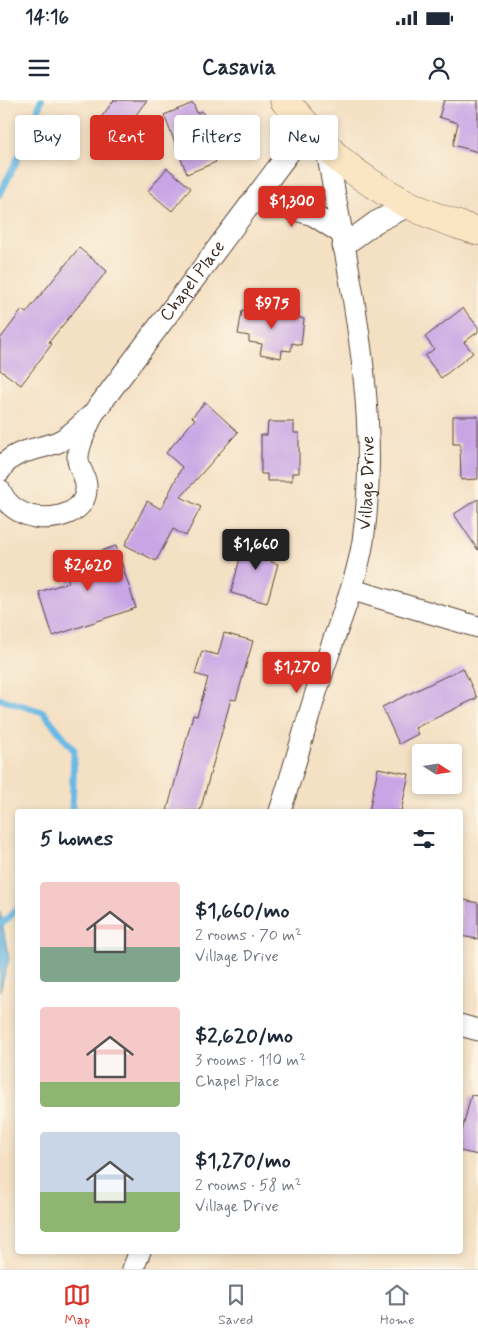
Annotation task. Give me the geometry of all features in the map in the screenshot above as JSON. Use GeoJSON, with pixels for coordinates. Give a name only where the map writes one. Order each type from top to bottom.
{"type":"FeatureCollection","features":[{"type":"Feature","properties":{"kind":"street"},"geometry":{"type":"LineString","coordinates":[[284,100],[298,115]]}},
{"type":"Feature","properties":{"kind":"street"},"geometry":{"type":"LineString","coordinates":[[338,157],[397,200],[478,231]]}},
{"type":"Feature","properties":{"kind":"street","name":"Chapel Place"},"geometry":{"type":"LineString","coordinates":[[0,471],[4,463],[16,454],[61,440],[93,414],[252,202],[293,160]]}},
{"type":"Feature","properties":{"kind":"street","name":"Village Drive"},"geometry":{"type":"LineString","coordinates":[[281,809],[328,656],[353,590],[362,542],[368,480],[368,418],[362,355],[342,239],[323,160]]}},
{"type":"Feature","properties":{"kind":"street"},"geometry":{"type":"LineString","coordinates":[[252,202],[285,207],[313,215],[342,239],[410,205]]}},
{"type":"Feature","properties":{"kind":"street","name":"Chapel Place"},"geometry":{"type":"LineString","coordinates":[[0,490],[14,508],[28,516],[46,519],[62,516],[76,510],[84,499],[86,486],[78,460],[80,447],[93,414]]}},
{"type":"Feature","properties":{"kind":"street"},"geometry":{"type":"LineString","coordinates":[[353,590],[478,627]]}},
{"type":"Feature","properties":{"kind":"street"},"geometry":{"type":"LineString","coordinates":[[463,1026],[478,1030]]}},
{"type":"Feature","properties":{"kind":"street"},"geometry":{"type":"LineString","coordinates":[[133,1269],[139,1254]]}},
{"type":"Feature","properties":{"kind":"water"},"geometry":{"type":"Polygon","coordinates":[[[0,911],[9,959],[0,991],[0,911]]]}},
{"type":"Feature","properties":{"kind":"building"},"geometry":{"type":"Polygon","coordinates":[[[114,100],[147,100],[136,115],[103,115],[114,100]]]}},
{"type":"Feature","properties":{"kind":"building"},"geometry":{"type":"Polygon","coordinates":[[[444,100],[478,100],[478,152],[453,145],[458,123],[439,117],[444,100]]]}},
{"type":"Feature","properties":{"kind":"building"},"geometry":{"type":"Polygon","coordinates":[[[193,103],[197,113],[202,111],[204,115],[174,115],[174,141],[164,115],[193,103]]]}},
{"type":"Feature","properties":{"kind":"building"},"geometry":{"type":"Polygon","coordinates":[[[182,160],[215,160],[216,162],[187,174],[182,160]]]}},
{"type":"Feature","properties":{"kind":"building"},"geometry":{"type":"Polygon","coordinates":[[[167,168],[191,188],[172,211],[148,191],[167,168]]]}},
{"type":"Feature","properties":{"kind":"building"},"geometry":{"type":"Polygon","coordinates":[[[79,248],[107,271],[49,342],[52,344],[21,385],[0,370],[0,339],[22,310],[26,313],[79,248]]]}},
{"type":"Feature","properties":{"kind":"building"},"geometry":{"type":"Polygon","coordinates":[[[258,305],[298,312],[297,317],[304,319],[301,345],[292,343],[291,351],[282,350],[281,358],[260,354],[262,344],[249,342],[249,336],[238,334],[242,311],[258,314],[258,305]]]}},
{"type":"Feature","properties":{"kind":"building"},"geometry":{"type":"Polygon","coordinates":[[[463,308],[478,327],[478,332],[464,342],[473,353],[441,378],[425,356],[434,349],[425,337],[463,308]]]}},
{"type":"Feature","properties":{"kind":"building"},"geometry":{"type":"Polygon","coordinates":[[[205,402],[238,432],[181,497],[201,507],[186,536],[173,529],[156,561],[125,545],[147,501],[161,509],[182,467],[166,453],[195,419],[192,417],[205,402]]]}},
{"type":"Feature","properties":{"kind":"building"},"geometry":{"type":"Polygon","coordinates":[[[453,416],[478,416],[478,479],[461,480],[460,444],[453,444],[453,416]]]}},
{"type":"Feature","properties":{"kind":"building"},"geometry":{"type":"Polygon","coordinates":[[[268,422],[294,422],[294,433],[299,433],[299,473],[292,473],[292,481],[267,481],[267,474],[261,474],[261,435],[267,435],[268,422]]]}},
{"type":"Feature","properties":{"kind":"building"},"geometry":{"type":"Polygon","coordinates":[[[478,499],[478,550],[454,514],[478,499]]]}},
{"type":"Feature","properties":{"kind":"building"},"geometry":{"type":"Polygon","coordinates":[[[253,536],[277,543],[271,562],[278,564],[267,603],[231,593],[241,554],[248,555],[253,536]]]}},
{"type":"Feature","properties":{"kind":"building"},"geometry":{"type":"Polygon","coordinates":[[[116,546],[136,608],[53,636],[39,592],[69,582],[63,563],[116,546]]]}},
{"type":"Feature","properties":{"kind":"building"},"geometry":{"type":"Polygon","coordinates":[[[224,633],[253,641],[236,700],[231,699],[201,809],[168,809],[193,715],[197,716],[208,678],[195,674],[202,651],[218,655],[224,633]]]}},
{"type":"Feature","properties":{"kind":"building"},"geometry":{"type":"Polygon","coordinates":[[[463,668],[477,698],[415,728],[418,734],[399,744],[382,707],[463,668]]]}},
{"type":"Feature","properties":{"kind":"building"},"geometry":{"type":"Polygon","coordinates":[[[378,768],[409,774],[401,809],[369,809],[378,768]]]}},
{"type":"Feature","properties":{"kind":"building"},"geometry":{"type":"Polygon","coordinates":[[[463,900],[478,903],[478,939],[463,936],[463,900]]]}},
{"type":"Feature","properties":{"kind":"building"},"geometry":{"type":"Polygon","coordinates":[[[471,1095],[478,1096],[478,1155],[463,1152],[463,1127],[471,1095]]]}},
{"type":"Feature","properties":{"kind":"waterway"},"geometry":{"type":"LineString","coordinates":[[0,194],[32,130],[41,100]]}},
{"type":"Feature","properties":{"kind":"waterway"},"geometry":{"type":"LineString","coordinates":[[0,699],[43,712],[74,750],[72,809]]}},
{"type":"Feature","properties":{"kind":"waterway"},"geometry":{"type":"LineString","coordinates":[[3,923],[15,911]]}}]}
